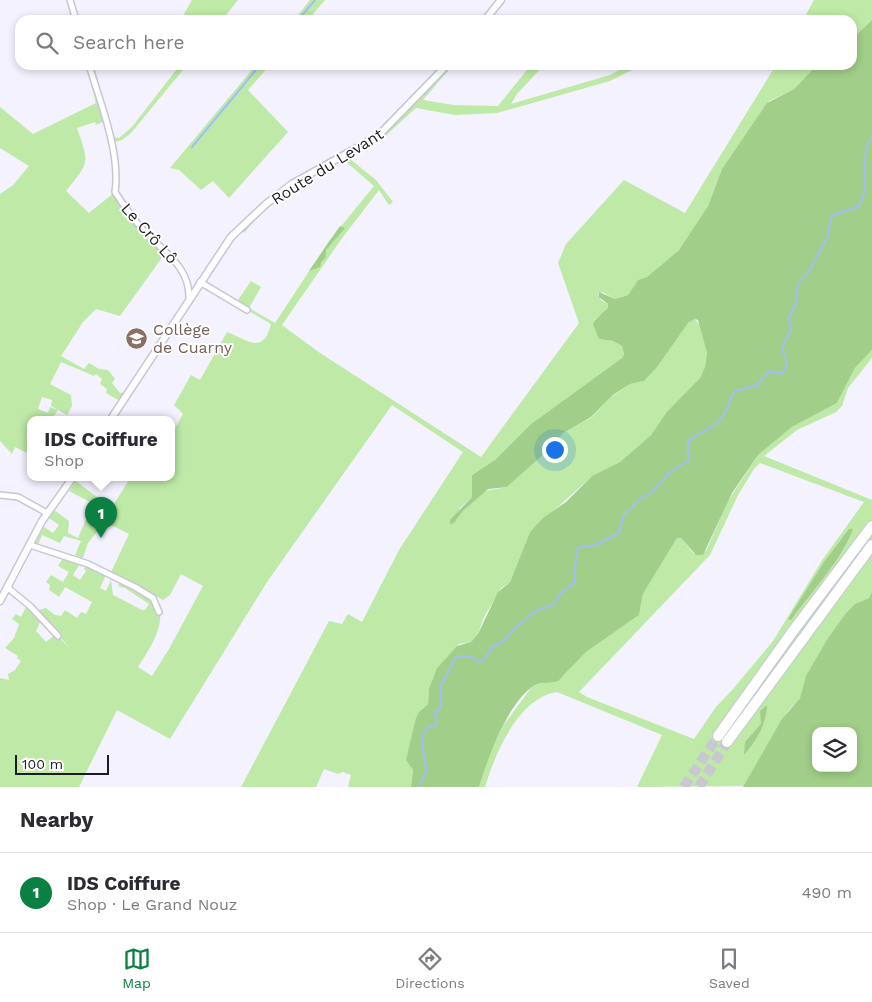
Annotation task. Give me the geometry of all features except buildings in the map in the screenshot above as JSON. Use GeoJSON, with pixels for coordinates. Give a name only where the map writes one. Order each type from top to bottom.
{"type":"FeatureCollection","features":[{"type":"Feature","properties":{"kind":"highway"},"geometry":{"type":"LineString","coordinates":[[718,736],[872,526]]}},
{"type":"Feature","properties":{"kind":"highway"},"geometry":{"type":"LineString","coordinates":[[727,742],[872,544]]}},
{"type":"Feature","properties":{"kind":"street"},"geometry":{"type":"LineString","coordinates":[[70,0],[74,15]]}},
{"type":"Feature","properties":{"kind":"street"},"geometry":{"type":"LineString","coordinates":[[489,15],[501,0]]}},
{"type":"Feature","properties":{"kind":"street","name":"Le Crô Lô"},"geometry":{"type":"LineString","coordinates":[[90,70],[114,153],[117,178],[115,192],[135,221],[171,256],[185,274],[194,282],[201,280]]}},
{"type":"Feature","properties":{"kind":"street","name":"Route du Levant"},"geometry":{"type":"LineString","coordinates":[[113,416],[231,237],[266,204],[303,177],[378,136],[442,70]]}},
{"type":"Feature","properties":{"kind":"street","name":"Le Crô Lô"},"geometry":{"type":"LineString","coordinates":[[185,274],[189,302]]}},
{"type":"Feature","properties":{"kind":"street"},"geometry":{"type":"LineString","coordinates":[[201,280],[247,310]]}},
{"type":"Feature","properties":{"kind":"street"},"geometry":{"type":"LineString","coordinates":[[0,600],[47,513],[70,481]]}},
{"type":"Feature","properties":{"kind":"street"},"geometry":{"type":"LineString","coordinates":[[0,495],[16,496],[47,513]]}},
{"type":"Feature","properties":{"kind":"street"},"geometry":{"type":"LineString","coordinates":[[30,545],[88,564],[135,587],[153,598],[159,612]]}},
{"type":"Feature","properties":{"kind":"street"},"geometry":{"type":"LineString","coordinates":[[8,588],[30,606],[58,636]]}},
{"type":"Feature","properties":{"kind":"green space"},"geometry":{"type":"Polygon","coordinates":[[[192,0],[238,0],[226,15],[184,15],[192,0]]]}},
{"type":"Feature","properties":{"kind":"green space"},"geometry":{"type":"Polygon","coordinates":[[[310,0],[325,0],[312,15],[298,15],[310,0]]]}},
{"type":"Feature","properties":{"kind":"green space"},"geometry":{"type":"Polygon","coordinates":[[[814,0],[872,0],[872,20],[857,34],[857,15],[806,15],[814,0]]]}},
{"type":"Feature","properties":{"kind":"green space"},"geometry":{"type":"Polygon","coordinates":[[[872,20],[872,350],[855,368],[837,403],[792,427],[758,455],[732,493],[703,555],[696,555],[681,538],[677,538],[643,594],[639,615],[586,652],[558,681],[535,685],[525,693],[500,731],[479,787],[411,787],[413,770],[406,760],[416,718],[419,712],[428,704],[429,688],[437,668],[457,646],[471,642],[478,634],[498,592],[510,582],[530,532],[543,518],[566,502],[592,476],[620,462],[651,435],[667,412],[700,378],[705,367],[707,353],[698,320],[695,319],[688,323],[658,366],[644,381],[630,384],[613,395],[591,417],[562,434],[552,447],[507,487],[488,489],[463,511],[454,523],[450,524],[450,520],[472,497],[472,475],[495,460],[531,424],[622,358],[624,354],[622,346],[613,341],[599,339],[593,324],[608,308],[608,304],[599,297],[599,292],[615,299],[628,295],[638,280],[647,277],[679,250],[708,206],[722,169],[767,103],[794,89],[812,70],[857,70],[857,34],[872,20]]]}},
{"type":"Feature","properties":{"kind":"green space"},"geometry":{"type":"Polygon","coordinates":[[[87,70],[95,70],[111,133],[113,137],[119,138],[132,127],[176,70],[183,70],[131,133],[122,140],[111,143],[105,121],[96,125],[95,122],[77,128],[84,149],[85,162],[80,174],[66,191],[89,213],[115,192],[126,210],[166,252],[120,316],[96,309],[83,322],[61,356],[84,369],[89,363],[99,369],[108,370],[115,379],[112,383],[120,393],[126,392],[120,401],[106,393],[107,389],[100,384],[102,379],[96,374],[94,376],[61,362],[50,384],[71,395],[72,406],[67,415],[51,406],[52,400],[42,397],[38,409],[48,413],[50,407],[58,410],[54,416],[27,416],[27,453],[15,447],[12,454],[0,441],[0,194],[13,185],[29,166],[0,148],[0,107],[33,134],[96,103],[87,70]]]}},
{"type":"Feature","properties":{"kind":"green space"},"geometry":{"type":"Polygon","coordinates":[[[252,70],[266,70],[248,90],[288,132],[229,198],[213,181],[201,190],[179,170],[170,168],[252,70]]]}},
{"type":"Feature","properties":{"kind":"green space"},"geometry":{"type":"Polygon","coordinates":[[[437,70],[449,70],[423,100],[453,105],[498,106],[527,70],[539,70],[517,94],[511,104],[610,75],[620,70],[632,70],[610,81],[497,113],[455,115],[416,108],[384,137],[349,158],[376,180],[393,202],[389,205],[379,190],[340,241],[282,325],[320,353],[481,457],[579,323],[558,263],[566,244],[624,180],[685,213],[773,70],[812,70],[794,89],[769,101],[722,169],[708,206],[679,250],[647,277],[638,280],[628,295],[615,299],[602,292],[598,294],[601,300],[609,305],[607,310],[595,319],[599,339],[613,341],[622,346],[624,354],[622,358],[531,424],[495,460],[472,475],[472,497],[460,508],[454,523],[463,511],[485,491],[507,487],[552,447],[562,434],[592,417],[610,398],[630,384],[644,381],[658,366],[688,323],[695,319],[700,326],[707,353],[705,367],[700,378],[667,413],[651,435],[620,462],[592,476],[530,532],[510,582],[501,588],[483,619],[478,634],[471,642],[459,644],[437,668],[429,688],[428,704],[422,709],[406,760],[413,769],[411,787],[348,787],[351,775],[343,772],[338,774],[324,769],[316,787],[241,787],[329,621],[342,624],[348,614],[362,622],[399,550],[463,452],[392,405],[267,582],[170,739],[117,710],[79,787],[0,787],[0,678],[9,680],[8,674],[15,670],[21,661],[17,658],[18,656],[5,648],[14,638],[19,624],[12,619],[16,614],[21,617],[27,605],[41,620],[36,631],[46,642],[55,635],[71,650],[38,610],[46,608],[55,615],[61,616],[65,610],[77,618],[81,612],[86,614],[92,602],[65,587],[59,597],[49,590],[50,585],[46,582],[51,575],[63,582],[69,572],[58,566],[63,558],[81,562],[73,575],[80,580],[86,571],[84,569],[86,565],[106,575],[100,588],[106,591],[111,580],[113,595],[142,610],[145,610],[149,604],[125,588],[118,586],[121,580],[153,598],[158,606],[160,624],[153,643],[138,667],[152,676],[169,649],[203,586],[181,574],[170,595],[163,600],[111,572],[129,534],[107,523],[112,507],[128,481],[175,481],[175,428],[183,414],[174,405],[191,375],[200,380],[227,332],[254,343],[264,340],[268,334],[271,324],[247,310],[249,307],[238,300],[251,281],[261,287],[249,308],[275,323],[329,241],[374,186],[344,160],[290,191],[254,221],[244,233],[242,231],[265,201],[301,175],[303,177],[378,136],[437,70]]]}},
{"type":"Feature","properties":{"kind":"green space"},"geometry":{"type":"Polygon","coordinates":[[[340,226],[345,228],[326,250],[326,257],[321,262],[320,267],[309,271],[340,226]]]}},
{"type":"Feature","properties":{"kind":"green space"},"geometry":{"type":"Polygon","coordinates":[[[872,350],[872,358],[848,388],[842,406],[836,412],[797,430],[764,456],[872,500],[872,592],[869,598],[855,604],[846,613],[828,638],[805,681],[800,698],[788,711],[744,786],[637,787],[662,735],[557,692],[543,696],[520,716],[502,744],[485,787],[479,787],[486,763],[503,726],[531,688],[538,683],[563,676],[586,652],[639,615],[643,594],[677,538],[681,538],[694,554],[706,551],[728,501],[758,455],[792,427],[837,403],[855,368],[872,350]],[[760,463],[754,469],[738,495],[710,555],[579,692],[587,697],[694,739],[716,707],[773,641],[823,559],[864,502],[760,463]]]}},
{"type":"Feature","properties":{"kind":"green space"},"geometry":{"type":"Polygon","coordinates":[[[76,481],[97,497],[92,506],[90,502],[69,491],[76,481]]]}},
{"type":"Feature","properties":{"kind":"green space"},"geometry":{"type":"Polygon","coordinates":[[[54,510],[69,521],[68,533],[78,538],[86,519],[90,522],[89,524],[99,529],[88,543],[83,558],[75,555],[81,541],[64,536],[60,543],[42,535],[38,545],[35,544],[44,527],[53,533],[59,525],[49,518],[54,510]]]}},
{"type":"Feature","properties":{"kind":"green space"},"geometry":{"type":"Polygon","coordinates":[[[849,529],[853,529],[834,564],[791,620],[788,619],[824,562],[849,529]]]}},
{"type":"Feature","properties":{"kind":"green space"},"geometry":{"type":"Polygon","coordinates":[[[872,592],[872,787],[743,787],[782,719],[800,698],[806,676],[828,638],[855,604],[869,598],[872,592]]]}},
{"type":"Feature","properties":{"kind":"green space"},"geometry":{"type":"Polygon","coordinates":[[[767,705],[765,719],[760,732],[744,755],[745,742],[761,724],[760,711],[767,705]]]}},
{"type":"Feature","properties":{"kind":"waterway"},"geometry":{"type":"LineString","coordinates":[[302,15],[315,0]]}},
{"type":"Feature","properties":{"kind":"waterway"},"geometry":{"type":"LineString","coordinates":[[192,147],[256,70]]}},
{"type":"Feature","properties":{"kind":"waterway"},"geometry":{"type":"LineString","coordinates":[[419,787],[426,771],[422,738],[427,728],[434,726],[437,722],[435,713],[441,707],[441,686],[456,657],[472,657],[479,662],[485,659],[491,648],[504,641],[511,632],[534,612],[554,604],[561,593],[575,582],[578,548],[596,545],[619,533],[623,516],[638,501],[653,491],[670,472],[688,461],[688,442],[719,421],[725,413],[735,391],[756,386],[769,371],[780,374],[784,371],[786,362],[782,347],[791,329],[789,318],[796,303],[798,283],[808,273],[828,236],[831,217],[856,207],[863,198],[866,152],[872,138]]}},
{"type":"Feature","properties":{"kind":"tunnel"},"geometry":{"type":"LineString","coordinates":[[684,787],[718,736]]}},
{"type":"Feature","properties":{"kind":"tunnel"},"geometry":{"type":"LineString","coordinates":[[699,787],[727,742]]}},
{"type":"Feature","properties":{"kind":"place","name":"Collège de Cuarny"},"geometry":{"type":"Point","coordinates":[137,338]}},
{"type":"Feature","properties":{"kind":"place","name":"IDS Coiffure"},"geometry":{"type":"Point","coordinates":[101,538]}}]}
